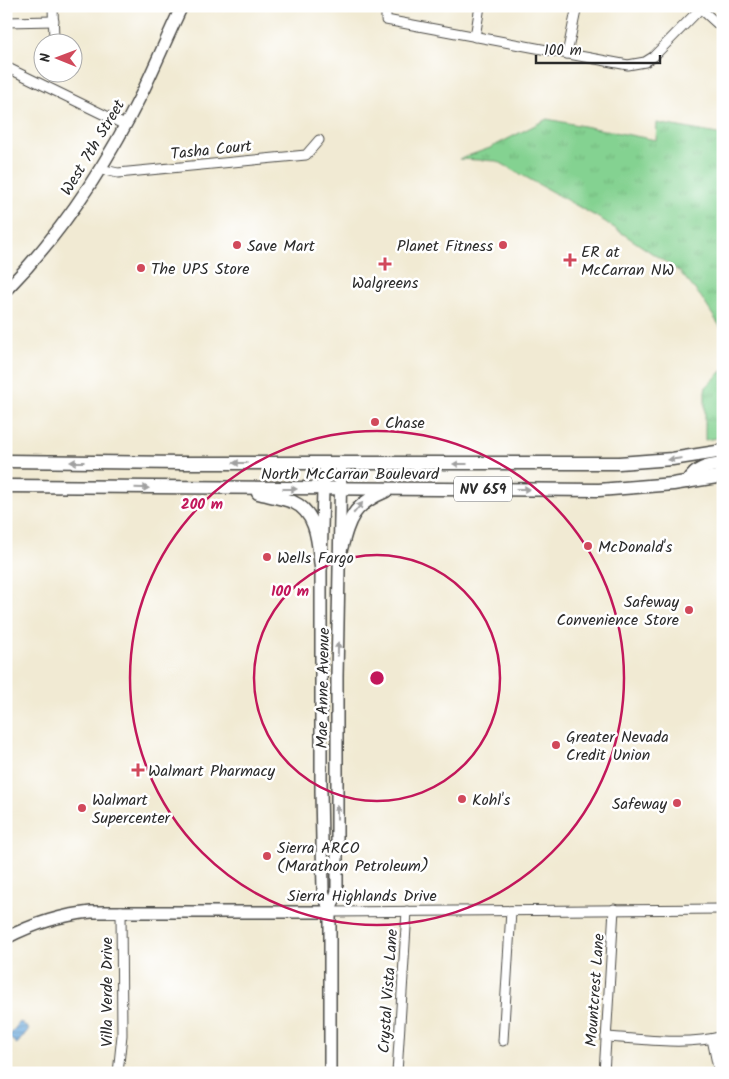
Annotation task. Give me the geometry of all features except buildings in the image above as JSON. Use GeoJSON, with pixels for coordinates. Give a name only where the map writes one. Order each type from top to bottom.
{"type":"FeatureCollection","features":[{"type":"Feature","properties":{"kind":"main road","name":"West 7th Street"},"geometry":{"type":"LineString","coordinates":[[6,290],[49,240],[100,169],[143,92],[182,6]]}},
{"type":"Feature","properties":{"kind":"main road","name":"North McCarran Boulevard"},"geometry":{"type":"LineString","coordinates":[[6,461],[326,464],[619,463],[672,459],[723,451]]}},
{"type":"Feature","properties":{"kind":"main road","name":"Mae Anne Avenue"},"geometry":{"type":"LineString","coordinates":[[330,912],[337,891],[337,676],[341,463]]}},
{"type":"Feature","properties":{"kind":"main road","name":"Mae Anne Avenue"},"geometry":{"type":"LineString","coordinates":[[326,464],[323,488],[321,791],[323,891],[330,912],[330,1073]]}},
{"type":"Feature","properties":{"kind":"main road"},"geometry":{"type":"LineString","coordinates":[[688,482],[695,472],[700,469],[723,464]]}},
{"type":"Feature","properties":{"kind":"main road","name":"North McCarran Boulevard"},"geometry":{"type":"LineString","coordinates":[[6,486],[599,490],[688,482],[723,476]]}},
{"type":"Feature","properties":{"kind":"main road"},"geometry":{"type":"LineString","coordinates":[[241,488],[291,502],[304,509],[312,519],[315,527],[322,567]]}},
{"type":"Feature","properties":{"kind":"main road"},"geometry":{"type":"LineString","coordinates":[[340,553],[350,520],[362,503],[390,489],[411,489]]}},
{"type":"Feature","properties":{"kind":"main road","name":"Sierra Highlands Drive"},"geometry":{"type":"LineString","coordinates":[[6,938],[34,925],[71,914],[121,911],[330,912]]}},
{"type":"Feature","properties":{"kind":"street"},"geometry":{"type":"LineString","coordinates":[[54,6],[54,32]]}},
{"type":"Feature","properties":{"kind":"street"},"geometry":{"type":"LineString","coordinates":[[386,6],[386,20],[628,65],[645,62],[657,54],[702,7],[723,30]]}},
{"type":"Feature","properties":{"kind":"street"},"geometry":{"type":"LineString","coordinates":[[475,37],[480,6]]}},
{"type":"Feature","properties":{"kind":"street"},"geometry":{"type":"LineString","coordinates":[[567,54],[576,6]]}},
{"type":"Feature","properties":{"kind":"street"},"geometry":{"type":"LineString","coordinates":[[6,22],[54,21]]}},
{"type":"Feature","properties":{"kind":"street"},"geometry":{"type":"LineString","coordinates":[[6,68],[125,125]]}},
{"type":"Feature","properties":{"kind":"street","name":"Tasha Court"},"geometry":{"type":"LineString","coordinates":[[100,169],[118,173],[306,155],[318,140]]}},
{"type":"Feature","properties":{"kind":"street","name":"Mountcrest Lane"},"geometry":{"type":"LineString","coordinates":[[604,1073],[614,909]]}},
{"type":"Feature","properties":{"kind":"street","name":"Sierra Highlands Drive"},"geometry":{"type":"LineString","coordinates":[[330,912],[723,909]]}},
{"type":"Feature","properties":{"kind":"street","name":"Villa Verde Drive"},"geometry":{"type":"LineString","coordinates":[[118,1073],[122,1035],[121,911]]}},
{"type":"Feature","properties":{"kind":"street"},"geometry":{"type":"LineString","coordinates":[[503,1041],[511,911]]}},
{"type":"Feature","properties":{"kind":"street","name":"Crystal Vista Lane"},"geometry":{"type":"LineString","coordinates":[[397,1073],[407,912]]}},
{"type":"Feature","properties":{"kind":"street"},"geometry":{"type":"LineString","coordinates":[[606,1037],[686,1042],[723,1036]]}},
{"type":"Feature","properties":{"kind":"street"},"geometry":{"type":"LineString","coordinates":[[712,1039],[719,1073]]}},
{"type":"Feature","properties":{"kind":"green space"},"geometry":{"type":"Polygon","coordinates":[[[547,119],[656,140],[657,123],[723,135],[723,331],[701,297],[680,272],[604,221],[497,161],[459,159],[490,148],[547,119]]]}},
{"type":"Feature","properties":{"kind":"green space"},"geometry":{"type":"Polygon","coordinates":[[[723,370],[723,437],[705,440],[706,387],[723,370]]]}},
{"type":"Feature","properties":{"kind":"water"},"geometry":{"type":"Polygon","coordinates":[[[20,1022],[29,1029],[17,1044],[8,1037],[20,1022]]]}},
{"type":"Feature","properties":{"kind":"place","name":"Save Mart"},"geometry":{"type":"Point","coordinates":[237,245]}},
{"type":"Feature","properties":{"kind":"place","name":"Planet Fitness"},"geometry":{"type":"Point","coordinates":[503,245]}},
{"type":"Feature","properties":{"kind":"place","name":"ER at McCarran NW"},"geometry":{"type":"Point","coordinates":[570,260]}},
{"type":"Feature","properties":{"kind":"place","name":"Walgreens"},"geometry":{"type":"Point","coordinates":[385,264]}},
{"type":"Feature","properties":{"kind":"place","name":"The UPS Store"},"geometry":{"type":"Point","coordinates":[141,268]}},
{"type":"Feature","properties":{"kind":"place","name":"Chase"},"geometry":{"type":"Point","coordinates":[375,422]}},
{"type":"Feature","properties":{"kind":"place","name":"McDonald's"},"geometry":{"type":"Point","coordinates":[588,546]}},
{"type":"Feature","properties":{"kind":"place","name":"Wells Fargo"},"geometry":{"type":"Point","coordinates":[267,557]}},
{"type":"Feature","properties":{"kind":"place","name":"Safeway Convenience Store"},"geometry":{"type":"Point","coordinates":[689,610]}},
{"type":"Feature","properties":{"kind":"place","name":"Greater Nevada Credit Union"},"geometry":{"type":"Point","coordinates":[556,745]}},
{"type":"Feature","properties":{"kind":"place","name":"Walmart Pharmacy"},"geometry":{"type":"Point","coordinates":[138,770]}},
{"type":"Feature","properties":{"kind":"place","name":"Kohl's"},"geometry":{"type":"Point","coordinates":[462,799]}},
{"type":"Feature","properties":{"kind":"place","name":"Safeway"},"geometry":{"type":"Point","coordinates":[677,803]}},
{"type":"Feature","properties":{"kind":"place","name":"Walmart Supercenter"},"geometry":{"type":"Point","coordinates":[82,808]}},
{"type":"Feature","properties":{"kind":"place","name":"Sierra ARCO (Marathon Petroleum)"},"geometry":{"type":"Point","coordinates":[267,856]}}]}
